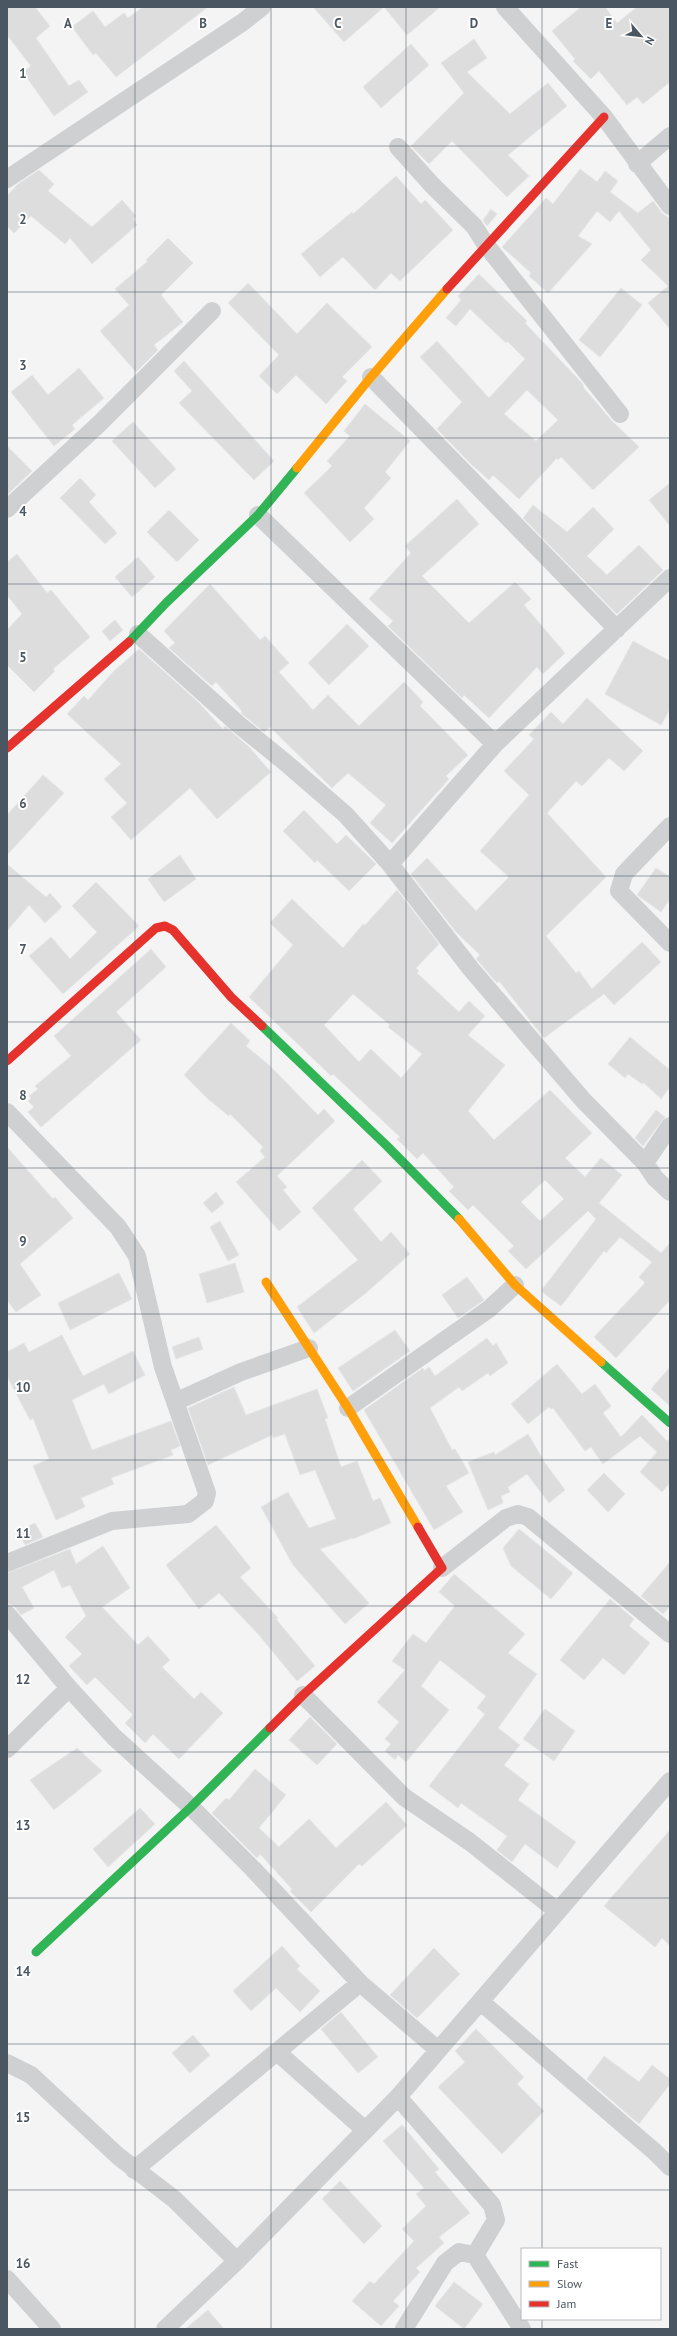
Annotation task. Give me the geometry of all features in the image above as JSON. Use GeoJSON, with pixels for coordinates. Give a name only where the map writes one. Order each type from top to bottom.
{"type":"FeatureCollection","features":[{"type":"Feature","properties":{"kind":"street"},"geometry":{"type":"LineString","coordinates":[[7,178],[243,22],[262,7]]}},
{"type":"Feature","properties":{"kind":"street"},"geometry":{"type":"LineString","coordinates":[[505,7],[604,117],[637,164],[670,206]]}},
{"type":"Feature","properties":{"kind":"street"},"geometry":{"type":"LineString","coordinates":[[7,748],[23,732],[138,634],[166,603],[258,515],[371,377],[486,245],[604,117]]}},
{"type":"Feature","properties":{"kind":"street"},"geometry":{"type":"LineString","coordinates":[[637,164],[670,136]]}},
{"type":"Feature","properties":{"kind":"street"},"geometry":{"type":"LineString","coordinates":[[398,147],[432,185],[474,226],[486,245],[620,414]]}},
{"type":"Feature","properties":{"kind":"street"},"geometry":{"type":"LineString","coordinates":[[7,508],[99,424],[212,311]]}},
{"type":"Feature","properties":{"kind":"street"},"geometry":{"type":"LineString","coordinates":[[371,377],[617,629]]}},
{"type":"Feature","properties":{"kind":"street"},"geometry":{"type":"LineString","coordinates":[[258,515],[496,744]]}},
{"type":"Feature","properties":{"kind":"street"},"geometry":{"type":"LineString","coordinates":[[390,864],[496,744],[670,578]]}},
{"type":"Feature","properties":{"kind":"street"},"geometry":{"type":"LineString","coordinates":[[138,634],[238,724],[346,815],[390,864],[471,969],[583,1100],[645,1163],[655,1178],[670,1192]]}},
{"type":"Feature","properties":{"kind":"street"},"geometry":{"type":"LineString","coordinates":[[670,826],[624,874],[619,891],[670,943]]}},
{"type":"Feature","properties":{"kind":"street"},"geometry":{"type":"LineString","coordinates":[[7,1061],[156,928],[165,926],[173,930],[231,997],[393,1151],[464,1224],[515,1284],[670,1423]]}},
{"type":"Feature","properties":{"kind":"street"},"geometry":{"type":"LineString","coordinates":[[7,1112],[118,1227],[137,1256],[163,1367],[207,1493],[205,1501],[188,1514],[112,1521],[7,1563]]}},
{"type":"Feature","properties":{"kind":"street"},"geometry":{"type":"LineString","coordinates":[[645,1163],[670,1126]]}},
{"type":"Feature","properties":{"kind":"street"},"geometry":{"type":"LineString","coordinates":[[266,1282],[348,1408],[442,1568]]}},
{"type":"Feature","properties":{"kind":"street"},"geometry":{"type":"LineString","coordinates":[[348,1408],[489,1309],[515,1284]]}},
{"type":"Feature","properties":{"kind":"street"},"geometry":{"type":"LineString","coordinates":[[175,1402],[241,1372],[309,1348]]}},
{"type":"Feature","properties":{"kind":"street"},"geometry":{"type":"LineString","coordinates":[[36,1952],[191,1807],[303,1696],[442,1568],[506,1518],[518,1514],[528,1517],[670,1634]]}},
{"type":"Feature","properties":{"kind":"street"},"geometry":{"type":"LineString","coordinates":[[7,1614],[68,1688],[114,1737],[191,1807],[253,1869],[360,1983],[437,2049]]}},
{"type":"Feature","properties":{"kind":"street"},"geometry":{"type":"LineString","coordinates":[[7,1749],[68,1688]]}},
{"type":"Feature","properties":{"kind":"street"},"geometry":{"type":"LineString","coordinates":[[303,1696],[404,1797],[470,1842],[557,1911]]}},
{"type":"Feature","properties":{"kind":"street"},"geometry":{"type":"LineString","coordinates":[[165,2329],[237,2261],[398,2097],[437,2049],[481,2002],[557,1911],[670,1781]]}},
{"type":"Feature","properties":{"kind":"street"},"geometry":{"type":"LineString","coordinates":[[134,2170],[360,1983]]}},
{"type":"Feature","properties":{"kind":"street"},"geometry":{"type":"LineString","coordinates":[[481,2002],[670,2167]]}},
{"type":"Feature","properties":{"kind":"street"},"geometry":{"type":"LineString","coordinates":[[277,2052],[365,2130]]}},
{"type":"Feature","properties":{"kind":"street"},"geometry":{"type":"LineString","coordinates":[[7,2063],[31,2076],[134,2170],[174,2199],[237,2261]]}},
{"type":"Feature","properties":{"kind":"street"},"geometry":{"type":"LineString","coordinates":[[398,2097],[492,2205],[496,2220],[475,2254]]}},
{"type":"Feature","properties":{"kind":"street"},"geometry":{"type":"LineString","coordinates":[[404,2329],[445,2263],[459,2252],[475,2254]]}},
{"type":"Feature","properties":{"kind":"street"},"geometry":{"type":"LineString","coordinates":[[475,2254],[522,2329]]}},
{"type":"Feature","properties":{"kind":"street"},"geometry":{"type":"LineString","coordinates":[[7,2278],[52,2329]]}},
{"type":"Feature","properties":{"kind":"building"},"geometry":{"type":"Polygon","coordinates":[[[7,7],[35,7],[50,26],[36,38],[69,86],[79,80],[88,92],[54,116],[23,72],[31,66],[7,35],[7,7]]]}},
{"type":"Feature","properties":{"kind":"building"},"geometry":{"type":"Polygon","coordinates":[[[143,7],[208,7],[116,77],[96,53],[93,55],[72,27],[93,11],[105,27],[124,13],[128,18],[143,7]]]}},
{"type":"Feature","properties":{"kind":"building"},"geometry":{"type":"Polygon","coordinates":[[[313,7],[384,7],[344,42],[313,7]]]}},
{"type":"Feature","properties":{"kind":"building"},"geometry":{"type":"Polygon","coordinates":[[[384,7],[440,7],[407,35],[384,7]]]}},
{"type":"Feature","properties":{"kind":"building"},"geometry":{"type":"Polygon","coordinates":[[[581,7],[605,7],[617,23],[637,7],[670,7],[670,82],[643,104],[637,97],[627,105],[599,71],[591,79],[573,61],[575,59],[552,31],[581,7]]]}},
{"type":"Feature","properties":{"kind":"building"},"geometry":{"type":"Polygon","coordinates":[[[474,39],[487,58],[467,72],[510,114],[548,83],[567,106],[508,155],[529,176],[507,197],[452,141],[429,164],[411,146],[464,93],[441,63],[474,39]]]}},
{"type":"Feature","properties":{"kind":"building"},"geometry":{"type":"Polygon","coordinates":[[[411,44],[429,65],[381,108],[363,87],[411,44]]]}},
{"type":"Feature","properties":{"kind":"building"},"geometry":{"type":"Polygon","coordinates":[[[580,169],[597,182],[605,171],[618,181],[610,192],[638,213],[653,201],[662,213],[670,219],[670,329],[648,303],[668,286],[641,260],[651,250],[619,211],[610,222],[597,211],[578,236],[592,244],[548,293],[529,276],[531,273],[502,247],[546,198],[553,204],[580,169]]]}},
{"type":"Feature","properties":{"kind":"building"},"geometry":{"type":"Polygon","coordinates":[[[39,170],[54,184],[48,191],[92,227],[122,200],[136,216],[133,219],[137,225],[92,264],[70,238],[65,244],[31,216],[14,233],[7,226],[7,196],[18,184],[39,170]]]}},
{"type":"Feature","properties":{"kind":"building"},"geometry":{"type":"Polygon","coordinates":[[[396,176],[421,204],[425,200],[453,230],[400,281],[391,273],[375,290],[343,257],[320,277],[301,254],[352,212],[353,214],[396,176]]]}},
{"type":"Feature","properties":{"kind":"building"},"geometry":{"type":"Polygon","coordinates":[[[491,209],[497,214],[487,226],[483,220],[491,209]]]}},
{"type":"Feature","properties":{"kind":"building"},"geometry":{"type":"Polygon","coordinates":[[[168,238],[193,263],[161,295],[183,322],[154,345],[158,350],[136,372],[100,331],[129,305],[115,289],[148,261],[146,260],[168,238]]]}},
{"type":"Feature","properties":{"kind":"building"},"geometry":{"type":"Polygon","coordinates":[[[479,274],[527,321],[525,323],[581,382],[584,386],[583,387],[612,421],[639,447],[593,490],[561,457],[558,460],[557,458],[519,499],[493,475],[489,480],[437,429],[462,402],[420,357],[437,341],[489,398],[525,359],[507,341],[506,343],[470,309],[456,326],[446,318],[461,300],[458,296],[479,274]],[[527,390],[504,414],[536,441],[558,420],[527,390]]]}},
{"type":"Feature","properties":{"kind":"building"},"geometry":{"type":"Polygon","coordinates":[[[248,283],[297,334],[327,303],[372,347],[342,377],[347,381],[326,404],[296,375],[277,394],[259,376],[279,355],[228,303],[248,283]]]}},
{"type":"Feature","properties":{"kind":"building"},"geometry":{"type":"Polygon","coordinates":[[[621,288],[642,305],[600,357],[579,340],[621,288]]]}},
{"type":"Feature","properties":{"kind":"building"},"geometry":{"type":"Polygon","coordinates":[[[184,361],[274,461],[254,480],[179,403],[192,391],[174,371],[184,361]]]}},
{"type":"Feature","properties":{"kind":"building"},"geometry":{"type":"Polygon","coordinates":[[[79,368],[104,398],[72,425],[75,429],[54,446],[11,392],[32,375],[48,395],[79,368]]]}},
{"type":"Feature","properties":{"kind":"building"},"geometry":{"type":"Polygon","coordinates":[[[365,404],[410,441],[385,472],[391,478],[364,508],[374,519],[350,542],[304,493],[332,466],[327,461],[350,436],[344,431],[365,404]]]}},
{"type":"Feature","properties":{"kind":"building"},"geometry":{"type":"Polygon","coordinates":[[[133,422],[176,469],[155,488],[112,441],[133,422]]]}},
{"type":"Feature","properties":{"kind":"building"},"geometry":{"type":"Polygon","coordinates":[[[7,446],[32,471],[7,495],[7,446]]]}},
{"type":"Feature","properties":{"kind":"building"},"geometry":{"type":"Polygon","coordinates":[[[80,478],[96,495],[89,502],[117,533],[105,544],[60,498],[80,478]]]}},
{"type":"Feature","properties":{"kind":"building"},"geometry":{"type":"Polygon","coordinates":[[[670,483],[670,526],[649,500],[670,483]]]}},
{"type":"Feature","properties":{"kind":"building"},"geometry":{"type":"Polygon","coordinates":[[[457,499],[479,524],[422,576],[469,623],[515,582],[531,599],[524,605],[565,653],[543,674],[537,667],[489,718],[464,695],[462,698],[388,626],[393,621],[369,599],[411,553],[405,546],[457,499]]]}},
{"type":"Feature","properties":{"kind":"building"},"geometry":{"type":"Polygon","coordinates":[[[533,505],[567,532],[593,507],[614,529],[587,556],[607,575],[639,545],[663,570],[617,614],[523,518],[533,505]]]}},
{"type":"Feature","properties":{"kind":"building"},"geometry":{"type":"Polygon","coordinates":[[[169,510],[199,540],[177,562],[147,532],[169,510]]]}},
{"type":"Feature","properties":{"kind":"building"},"geometry":{"type":"Polygon","coordinates":[[[17,554],[47,593],[51,590],[90,637],[53,669],[55,671],[34,692],[7,665],[7,630],[22,614],[7,595],[7,562],[17,554]]]}},
{"type":"Feature","properties":{"kind":"building"},"geometry":{"type":"Polygon","coordinates":[[[138,557],[155,577],[132,597],[115,577],[138,557]]]}},
{"type":"Feature","properties":{"kind":"building"},"geometry":{"type":"Polygon","coordinates":[[[210,584],[260,640],[265,636],[289,663],[279,672],[313,710],[328,695],[359,726],[404,682],[423,702],[420,706],[468,755],[446,776],[449,779],[392,843],[370,823],[386,805],[348,773],[332,788],[270,727],[264,732],[241,713],[242,711],[216,682],[212,686],[169,648],[175,643],[164,631],[210,584]]]}},
{"type":"Feature","properties":{"kind":"building"},"geometry":{"type":"Polygon","coordinates":[[[115,620],[123,630],[110,641],[102,631],[115,620]]]}},
{"type":"Feature","properties":{"kind":"building"},"geometry":{"type":"Polygon","coordinates":[[[347,624],[369,646],[329,685],[308,663],[347,624]]]}},
{"type":"Feature","properties":{"kind":"building"},"geometry":{"type":"Polygon","coordinates":[[[633,641],[670,661],[670,709],[661,725],[605,694],[633,641]]]}},
{"type":"Feature","properties":{"kind":"building"},"geometry":{"type":"Polygon","coordinates":[[[139,649],[198,702],[223,729],[225,726],[249,747],[271,772],[217,819],[190,788],[131,840],[111,817],[127,803],[104,779],[121,764],[67,714],[84,696],[88,700],[114,671],[139,649]]]}},
{"type":"Feature","properties":{"kind":"building"},"geometry":{"type":"Polygon","coordinates":[[[587,698],[643,751],[624,771],[609,758],[582,786],[576,781],[547,813],[606,877],[546,936],[576,973],[579,971],[592,989],[642,942],[661,962],[614,1005],[604,994],[544,1038],[499,981],[497,983],[476,959],[480,955],[456,932],[411,874],[427,858],[476,911],[509,877],[480,851],[529,795],[504,771],[534,739],[529,735],[551,712],[563,724],[587,698]]]}},
{"type":"Feature","properties":{"kind":"building"},"geometry":{"type":"Polygon","coordinates":[[[43,775],[64,793],[7,855],[7,815],[43,775]]]}},
{"type":"Feature","properties":{"kind":"building"},"geometry":{"type":"Polygon","coordinates":[[[304,810],[337,844],[346,835],[376,864],[349,891],[317,860],[315,863],[283,831],[304,810]]]}},
{"type":"Feature","properties":{"kind":"building"},"geometry":{"type":"Polygon","coordinates":[[[180,855],[196,879],[164,902],[148,879],[180,855]]]}},
{"type":"Feature","properties":{"kind":"building"},"geometry":{"type":"Polygon","coordinates":[[[7,864],[46,897],[50,893],[62,907],[45,923],[29,905],[7,931],[7,864]]]}},
{"type":"Feature","properties":{"kind":"building"},"geometry":{"type":"Polygon","coordinates":[[[656,868],[670,877],[670,899],[661,912],[637,895],[656,868]]]}},
{"type":"Feature","properties":{"kind":"building"},"geometry":{"type":"Polygon","coordinates":[[[96,882],[139,926],[63,994],[29,956],[51,937],[70,959],[97,932],[72,906],[96,882]]]}},
{"type":"Feature","properties":{"kind":"building"},"geometry":{"type":"Polygon","coordinates":[[[397,890],[439,944],[416,968],[419,971],[417,973],[459,1012],[469,1001],[485,1016],[468,1035],[505,1065],[468,1111],[494,1140],[550,1090],[592,1133],[565,1158],[585,1177],[601,1158],[622,1175],[599,1203],[661,1253],[670,1243],[670,1300],[616,1358],[594,1337],[645,1283],[639,1277],[652,1262],[620,1237],[606,1253],[604,1251],[561,1306],[541,1291],[596,1219],[588,1211],[526,1269],[508,1251],[514,1246],[473,1205],[468,1210],[449,1191],[454,1187],[423,1153],[417,1159],[397,1139],[400,1137],[333,1074],[331,1076],[249,997],[293,945],[270,923],[292,899],[343,948],[363,924],[365,925],[397,890]],[[353,994],[324,1025],[359,1062],[371,1049],[401,1078],[422,1054],[388,1027],[390,1025],[353,994]],[[545,1180],[521,1202],[540,1221],[564,1199],[545,1180]]]}},
{"type":"Feature","properties":{"kind":"building"},"geometry":{"type":"Polygon","coordinates":[[[151,949],[166,967],[116,1012],[141,1040],[41,1127],[28,1112],[34,1107],[28,1101],[31,1098],[29,1096],[38,1089],[35,1086],[71,1056],[54,1036],[151,949]]]}},
{"type":"Feature","properties":{"kind":"building"},"geometry":{"type":"Polygon","coordinates":[[[231,1023],[250,1041],[246,1046],[269,1065],[318,1115],[324,1109],[335,1121],[277,1176],[287,1187],[283,1190],[301,1212],[279,1231],[236,1182],[265,1157],[260,1151],[263,1147],[230,1114],[229,1116],[208,1099],[184,1075],[231,1023]]]}},
{"type":"Feature","properties":{"kind":"building"},"geometry":{"type":"Polygon","coordinates":[[[630,1037],[670,1070],[670,1087],[661,1099],[644,1083],[642,1084],[628,1074],[625,1078],[608,1064],[630,1037]]]}},
{"type":"Feature","properties":{"kind":"building"},"geometry":{"type":"Polygon","coordinates":[[[656,1110],[665,1117],[643,1146],[635,1138],[656,1110]]]}},
{"type":"Feature","properties":{"kind":"building"},"geometry":{"type":"Polygon","coordinates":[[[7,1147],[53,1199],[55,1197],[73,1218],[20,1264],[41,1295],[16,1312],[7,1300],[7,1147]]]}},
{"type":"Feature","properties":{"kind":"building"},"geometry":{"type":"Polygon","coordinates":[[[362,1160],[382,1181],[353,1209],[381,1242],[391,1232],[410,1254],[366,1293],[314,1333],[297,1307],[358,1260],[312,1208],[362,1160]]]}},
{"type":"Feature","properties":{"kind":"building"},"geometry":{"type":"Polygon","coordinates":[[[216,1192],[224,1203],[212,1213],[203,1203],[216,1192]]]}},
{"type":"Feature","properties":{"kind":"building"},"geometry":{"type":"Polygon","coordinates":[[[220,1221],[239,1255],[228,1261],[210,1227],[220,1221]]]}},
{"type":"Feature","properties":{"kind":"building"},"geometry":{"type":"Polygon","coordinates":[[[235,1263],[244,1292],[207,1303],[199,1274],[235,1263]]]}},
{"type":"Feature","properties":{"kind":"building"},"geometry":{"type":"Polygon","coordinates":[[[119,1273],[132,1299],[70,1330],[58,1303],[119,1273]]]}},
{"type":"Feature","properties":{"kind":"building"},"geometry":{"type":"Polygon","coordinates":[[[467,1277],[484,1300],[458,1318],[442,1295],[467,1277]]]}},
{"type":"Feature","properties":{"kind":"building"},"geometry":{"type":"Polygon","coordinates":[[[395,1330],[410,1351],[353,1391],[338,1368],[395,1330]]]}},
{"type":"Feature","properties":{"kind":"building"},"geometry":{"type":"Polygon","coordinates":[[[62,1335],[83,1376],[133,1351],[145,1375],[109,1394],[104,1384],[72,1400],[92,1450],[171,1421],[180,1446],[171,1450],[173,1455],[111,1478],[114,1484],[81,1498],[85,1507],[56,1520],[33,1466],[49,1459],[33,1418],[30,1420],[7,1376],[7,1352],[24,1343],[29,1352],[62,1335]]]}},
{"type":"Feature","properties":{"kind":"building"},"geometry":{"type":"Polygon","coordinates":[[[199,1337],[203,1349],[176,1359],[172,1347],[199,1337]]]}},
{"type":"Feature","properties":{"kind":"building"},"geometry":{"type":"Polygon","coordinates":[[[487,1338],[493,1346],[496,1343],[508,1363],[490,1376],[488,1373],[462,1391],[459,1387],[430,1408],[452,1450],[455,1449],[469,1473],[446,1486],[463,1512],[434,1530],[364,1410],[423,1368],[424,1371],[429,1367],[435,1376],[487,1338]]]}},
{"type":"Feature","properties":{"kind":"building"},"geometry":{"type":"Polygon","coordinates":[[[557,1364],[582,1394],[595,1384],[611,1406],[603,1413],[621,1437],[642,1415],[667,1441],[670,1438],[670,1483],[662,1492],[640,1472],[657,1452],[640,1436],[603,1464],[591,1447],[585,1451],[553,1408],[551,1409],[549,1407],[528,1424],[511,1404],[557,1364]]]}},
{"type":"Feature","properties":{"kind":"building"},"geometry":{"type":"Polygon","coordinates":[[[670,1367],[670,1406],[651,1389],[670,1367]]]}},
{"type":"Feature","properties":{"kind":"building"},"geometry":{"type":"Polygon","coordinates":[[[234,1387],[246,1415],[317,1389],[328,1418],[325,1419],[341,1467],[357,1461],[373,1501],[380,1498],[391,1523],[353,1539],[320,1549],[369,1603],[345,1624],[293,1565],[261,1507],[288,1492],[309,1528],[336,1519],[315,1470],[300,1475],[285,1434],[273,1438],[272,1435],[208,1465],[188,1408],[234,1387]]]}},
{"type":"Feature","properties":{"kind":"building"},"geometry":{"type":"Polygon","coordinates":[[[528,1434],[545,1463],[565,1490],[549,1503],[527,1474],[508,1487],[510,1492],[501,1496],[503,1503],[488,1510],[468,1462],[494,1452],[495,1455],[528,1434]]]}},
{"type":"Feature","properties":{"kind":"building"},"geometry":{"type":"Polygon","coordinates":[[[604,1473],[625,1494],[608,1512],[587,1490],[604,1473]]]}},
{"type":"Feature","properties":{"kind":"building"},"geometry":{"type":"Polygon","coordinates":[[[35,1523],[43,1537],[25,1545],[18,1531],[35,1523]]]}},
{"type":"Feature","properties":{"kind":"building"},"geometry":{"type":"Polygon","coordinates":[[[216,1525],[251,1568],[240,1577],[278,1618],[276,1619],[315,1666],[297,1681],[259,1635],[219,1593],[199,1609],[166,1565],[216,1525]]]}},
{"type":"Feature","properties":{"kind":"building"},"geometry":{"type":"Polygon","coordinates":[[[519,1529],[573,1573],[551,1599],[511,1566],[503,1548],[519,1529]]]}},
{"type":"Feature","properties":{"kind":"building"},"geometry":{"type":"Polygon","coordinates":[[[103,1546],[130,1588],[102,1607],[138,1645],[148,1636],[170,1660],[162,1667],[194,1699],[201,1692],[223,1713],[179,1759],[153,1734],[145,1743],[125,1723],[133,1715],[95,1677],[87,1685],[69,1666],[82,1654],[65,1637],[86,1616],[70,1585],[62,1588],[54,1570],[22,1587],[34,1608],[21,1615],[15,1607],[7,1603],[7,1573],[70,1549],[76,1564],[103,1546]]]}},
{"type":"Feature","properties":{"kind":"building"},"geometry":{"type":"Polygon","coordinates":[[[670,1562],[670,1606],[663,1614],[641,1596],[670,1562]]]}},
{"type":"Feature","properties":{"kind":"building"},"geometry":{"type":"Polygon","coordinates":[[[454,1574],[525,1634],[508,1653],[537,1674],[498,1728],[520,1745],[504,1765],[529,1784],[518,1800],[576,1842],[557,1868],[525,1844],[512,1862],[497,1850],[507,1836],[461,1803],[458,1808],[429,1786],[485,1714],[477,1708],[486,1696],[440,1660],[421,1686],[449,1710],[406,1762],[398,1755],[395,1760],[385,1751],[391,1744],[385,1739],[399,1722],[377,1702],[405,1670],[392,1661],[413,1634],[426,1643],[455,1606],[439,1592],[454,1574]]]}},
{"type":"Feature","properties":{"kind":"building"},"geometry":{"type":"Polygon","coordinates":[[[610,1599],[634,1619],[629,1626],[650,1643],[624,1675],[603,1658],[584,1680],[560,1660],[610,1599]]]}},
{"type":"Feature","properties":{"kind":"building"},"geometry":{"type":"Polygon","coordinates":[[[545,1709],[575,1731],[554,1761],[523,1739],[545,1709]]]}},
{"type":"Feature","properties":{"kind":"building"},"geometry":{"type":"Polygon","coordinates":[[[310,1717],[337,1744],[317,1765],[289,1740],[310,1717]]]}},
{"type":"Feature","properties":{"kind":"building"},"geometry":{"type":"Polygon","coordinates":[[[77,1748],[102,1771],[54,1810],[30,1780],[77,1748]]]}},
{"type":"Feature","properties":{"kind":"building"},"geometry":{"type":"Polygon","coordinates":[[[255,1769],[286,1795],[259,1828],[279,1847],[309,1819],[336,1848],[386,1802],[407,1825],[362,1866],[359,1864],[311,1912],[290,1891],[292,1889],[260,1854],[257,1858],[212,1813],[226,1798],[229,1800],[255,1769]]]}},
{"type":"Feature","properties":{"kind":"building"},"geometry":{"type":"Polygon","coordinates":[[[140,1808],[155,1824],[108,1867],[93,1849],[140,1808]]]}},
{"type":"Feature","properties":{"kind":"building"},"geometry":{"type":"Polygon","coordinates":[[[670,1830],[670,1946],[662,1938],[655,1947],[604,1906],[670,1830]]]}},
{"type":"Feature","properties":{"kind":"building"},"geometry":{"type":"Polygon","coordinates":[[[282,1946],[300,1966],[297,1969],[320,1991],[300,2012],[276,1988],[251,2011],[233,1991],[282,1946]]]}},
{"type":"Feature","properties":{"kind":"building"},"geometry":{"type":"Polygon","coordinates":[[[434,1948],[460,1974],[417,2018],[390,1995],[434,1948]]]}},
{"type":"Feature","properties":{"kind":"building"},"geometry":{"type":"Polygon","coordinates":[[[341,2012],[378,2057],[358,2073],[321,2029],[341,2012]]]}},
{"type":"Feature","properties":{"kind":"building"},"geometry":{"type":"Polygon","coordinates":[[[476,2029],[524,2077],[517,2084],[544,2111],[502,2154],[438,2087],[465,2062],[455,2051],[476,2029]]]}},
{"type":"Feature","properties":{"kind":"building"},"geometry":{"type":"Polygon","coordinates":[[[193,2035],[210,2055],[190,2073],[172,2053],[193,2035]]]}},
{"type":"Feature","properties":{"kind":"building"},"geometry":{"type":"Polygon","coordinates":[[[604,2056],[639,2082],[652,2065],[670,2079],[670,2084],[639,2124],[587,2079],[604,2056]]]}},
{"type":"Feature","properties":{"kind":"building"},"geometry":{"type":"Polygon","coordinates":[[[402,2125],[439,2169],[435,2172],[470,2213],[439,2237],[444,2243],[416,2268],[420,2272],[393,2301],[399,2306],[381,2326],[352,2301],[370,2281],[374,2284],[414,2241],[402,2229],[426,2206],[416,2194],[424,2188],[383,2141],[402,2125]]]}},
{"type":"Feature","properties":{"kind":"building"},"geometry":{"type":"Polygon","coordinates":[[[340,2181],[382,2226],[364,2244],[322,2199],[340,2181]]]}},
{"type":"Feature","properties":{"kind":"building"},"geometry":{"type":"Polygon","coordinates":[[[454,2282],[483,2304],[464,2329],[435,2306],[454,2282]]]}},
{"type":"Feature","properties":{"kind":"building"},"geometry":{"type":"Polygon","coordinates":[[[208,2310],[224,2329],[185,2329],[208,2310]]]}},
{"type":"Feature","properties":{"kind":"traffic: fast"},"geometry":{"type":"LineString","coordinates":[[129,642],[166,603],[258,515],[297,468]]}},
{"type":"Feature","properties":{"kind":"traffic: fast"},"geometry":{"type":"LineString","coordinates":[[262,1026],[387,1146],[459,1219]]}},
{"type":"Feature","properties":{"kind":"traffic: fast"},"geometry":{"type":"LineString","coordinates":[[601,1362],[670,1423]]}},
{"type":"Feature","properties":{"kind":"traffic: fast"},"geometry":{"type":"LineString","coordinates":[[36,1952],[191,1807],[270,1728]]}},
{"type":"Feature","properties":{"kind":"traffic: slow"},"geometry":{"type":"LineString","coordinates":[[297,468],[371,377],[447,289]]}},
{"type":"Feature","properties":{"kind":"traffic: slow"},"geometry":{"type":"LineString","coordinates":[[459,1219],[515,1285],[601,1362]]}},
{"type":"Feature","properties":{"kind":"traffic: slow"},"geometry":{"type":"LineString","coordinates":[[266,1282],[348,1408],[418,1527]]}},
{"type":"Feature","properties":{"kind":"traffic: jam"},"geometry":{"type":"LineString","coordinates":[[447,289],[604,117]]}},
{"type":"Feature","properties":{"kind":"traffic: jam"},"geometry":{"type":"LineString","coordinates":[[7,748],[129,642]]}},
{"type":"Feature","properties":{"kind":"traffic: jam"},"geometry":{"type":"LineString","coordinates":[[7,1061],[156,928],[165,926],[173,930],[231,997],[262,1026]]}},
{"type":"Feature","properties":{"kind":"traffic: jam"},"geometry":{"type":"LineString","coordinates":[[270,1728],[303,1695],[442,1568],[418,1527]]}}]}
